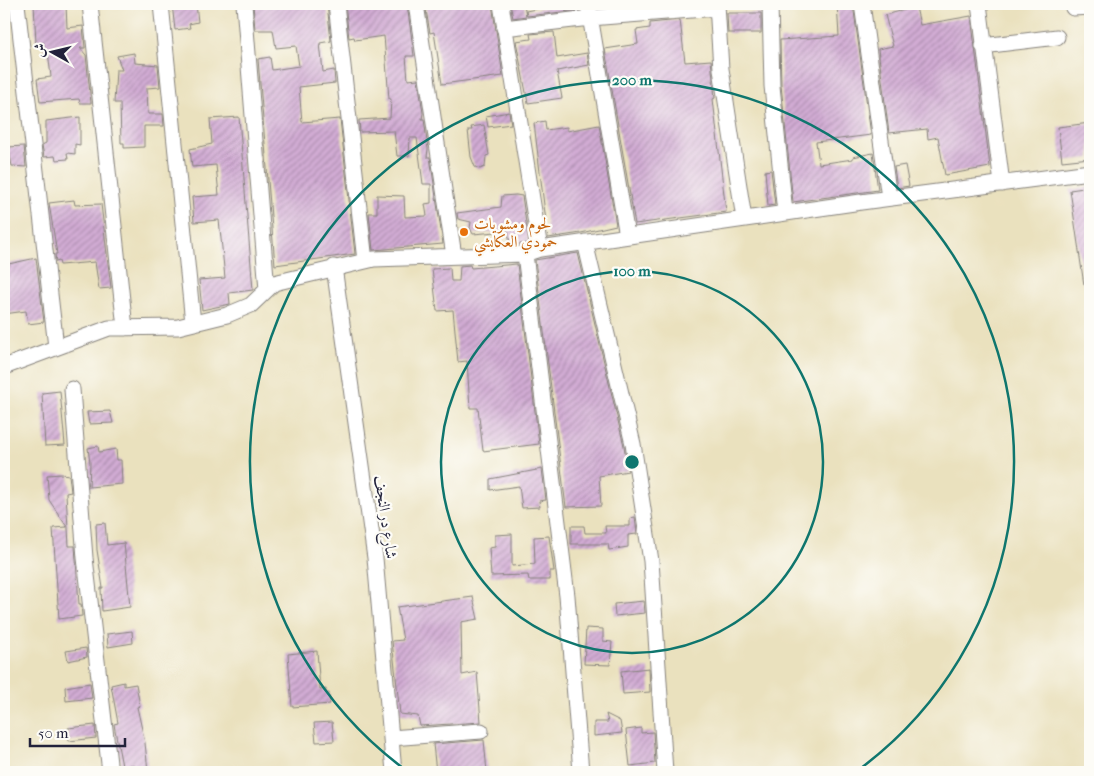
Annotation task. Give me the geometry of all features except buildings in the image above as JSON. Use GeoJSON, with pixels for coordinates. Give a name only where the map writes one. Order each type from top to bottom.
{"type":"FeatureCollection","features":[{"type":"Feature","properties":{"kind":"street"},"geometry":{"type":"LineString","coordinates":[[17,4],[56,348]]}},
{"type":"Feature","properties":{"kind":"street"},"geometry":{"type":"LineString","coordinates":[[90,4],[125,328]]}},
{"type":"Feature","properties":{"kind":"street"},"geometry":{"type":"LineString","coordinates":[[161,4],[194,323]]}},
{"type":"Feature","properties":{"kind":"street"},"geometry":{"type":"LineString","coordinates":[[244,4],[267,290]]}},
{"type":"Feature","properties":{"kind":"street"},"geometry":{"type":"LineString","coordinates":[[336,4],[365,261]]}},
{"type":"Feature","properties":{"kind":"street"},"geometry":{"type":"LineString","coordinates":[[416,4],[454,256]]}},
{"type":"Feature","properties":{"kind":"street"},"geometry":{"type":"LineString","coordinates":[[501,4],[540,249]]}},
{"type":"Feature","properties":{"kind":"street"},"geometry":{"type":"LineString","coordinates":[[770,4],[772,86],[785,213]]}},
{"type":"Feature","properties":{"kind":"street"},"geometry":{"type":"LineString","coordinates":[[862,4],[889,198]]}},
{"type":"Feature","properties":{"kind":"street"},"geometry":{"type":"LineString","coordinates":[[979,4],[1002,184]]}},
{"type":"Feature","properties":{"kind":"street"},"geometry":{"type":"LineString","coordinates":[[504,28],[589,11],[717,6],[721,69],[744,219]]}},
{"type":"Feature","properties":{"kind":"street"},"geometry":{"type":"LineString","coordinates":[[1073,8],[1090,8]]}},
{"type":"Feature","properties":{"kind":"street"},"geometry":{"type":"LineString","coordinates":[[589,11],[627,236]]}},
{"type":"Feature","properties":{"kind":"street"},"geometry":{"type":"LineString","coordinates":[[983,46],[1057,37]]}},
{"type":"Feature","properties":{"kind":"street"},"geometry":{"type":"LineString","coordinates":[[4,367],[110,328],[178,327],[227,315],[251,305],[274,283],[334,267],[374,259],[525,254],[540,249],[585,242],[889,198],[1090,172]]}},
{"type":"Feature","properties":{"kind":"street"},"geometry":{"type":"LineString","coordinates":[[585,242],[633,444],[651,561],[665,772]]}},
{"type":"Feature","properties":{"kind":"street"},"geometry":{"type":"LineString","coordinates":[[525,254],[566,596],[581,772]]}},
{"type":"Feature","properties":{"kind":"street","name":"شارع در النجف"},"geometry":{"type":"LineString","coordinates":[[334,267],[375,558],[394,772]]}},
{"type":"Feature","properties":{"kind":"street"},"geometry":{"type":"LineString","coordinates":[[72,389],[85,558],[110,772]]}},
{"type":"Feature","properties":{"kind":"street"},"geometry":{"type":"LineString","coordinates":[[391,738],[481,731]]}},
{"type":"Feature","properties":{"kind":"place","name":"لحوم ومشويات حمودي العكايشي"},"geometry":{"type":"Point","coordinates":[464,232]}}]}
